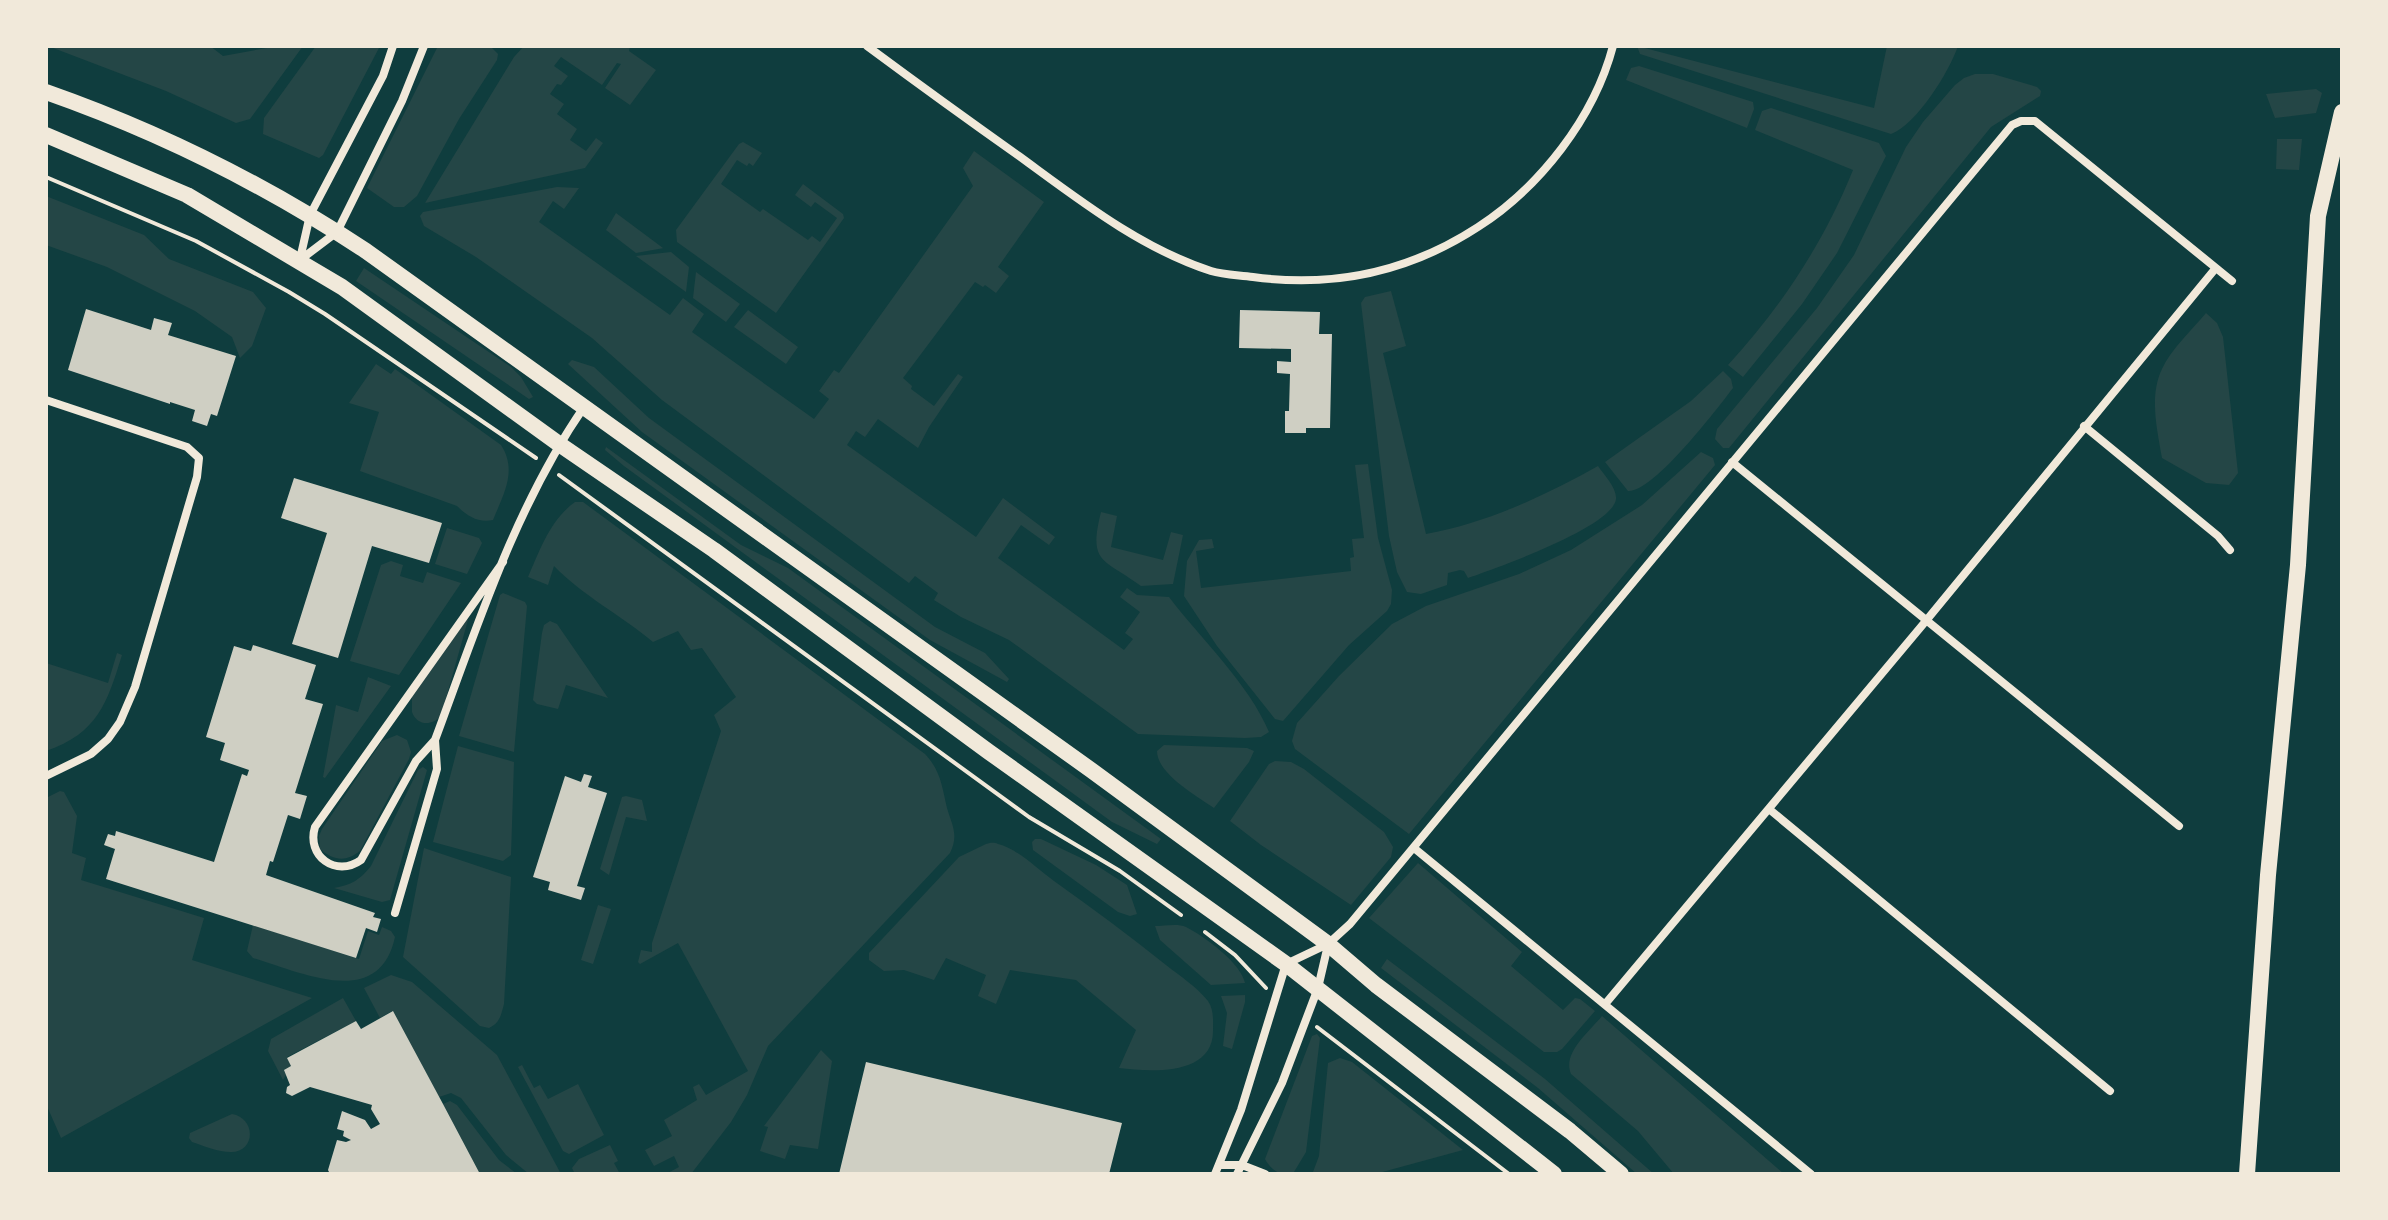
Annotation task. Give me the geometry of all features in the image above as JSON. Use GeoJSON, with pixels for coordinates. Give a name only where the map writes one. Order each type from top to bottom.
{"type":"FeatureCollection","features":[{"type":"Feature","properties":{"kind":"main road"},"geometry":{"type":"LineString","coordinates":[[46,92],[183,146],[337,232],[1091,770],[1328,944],[1376,985],[1570,1131],[1621,1174]]}},
{"type":"Feature","properties":{"kind":"main road"},"geometry":{"type":"LineString","coordinates":[[2247,1170],[2268,875],[2298,565],[2318,216],[2342,112]]}},
{"type":"Feature","properties":{"kind":"main road"},"geometry":{"type":"LineString","coordinates":[[46,135],[187,195],[300,260],[358,298],[559,444],[714,550],[1286,964],[1554,1174]]}},
{"type":"Feature","properties":{"kind":"street"},"geometry":{"type":"LineString","coordinates":[[300,260],[310,215],[383,76],[393,46]]}},
{"type":"Feature","properties":{"kind":"street"},"geometry":{"type":"LineString","coordinates":[[300,260],[337,232],[402,101],[424,46]]}},
{"type":"Feature","properties":{"kind":"street"},"geometry":{"type":"LineString","coordinates":[[867,46],[1101,215],[1142,238],[1213,271],[1287,281],[1353,277],[1393,269],[1447,247],[1495,216],[1531,183],[1564,145],[1592,99],[1613,46]]}},
{"type":"Feature","properties":{"kind":"street"},"geometry":{"type":"LineString","coordinates":[[1215,1174],[1226,1149],[1286,964],[1328,944],[1350,924],[2012,125],[2035,121],[2232,281]]}},
{"type":"Feature","properties":{"kind":"street"},"geometry":{"type":"LineString","coordinates":[[1606,1003],[2215,269]]}},
{"type":"Feature","properties":{"kind":"street"},"geometry":{"type":"LineString","coordinates":[[46,400],[187,447],[199,458],[197,477],[135,687],[120,722],[108,739],[91,754],[46,776]]}},
{"type":"Feature","properties":{"kind":"street"},"geometry":{"type":"LineString","coordinates":[[503,562],[315,827],[312,842],[320,858],[335,866],[345,867],[361,860],[416,761],[435,740],[503,562],[547,466],[584,407]]}},
{"type":"Feature","properties":{"kind":"street"},"geometry":{"type":"LineString","coordinates":[[2084,426],[2218,536],[2230,550]]}},
{"type":"Feature","properties":{"kind":"street"},"geometry":{"type":"LineString","coordinates":[[1732,462],[2179,826]]}},
{"type":"Feature","properties":{"kind":"street"},"geometry":{"type":"LineString","coordinates":[[395,913],[437,769],[435,740]]}},
{"type":"Feature","properties":{"kind":"street"},"geometry":{"type":"LineString","coordinates":[[1769,809],[2110,1091]]}},
{"type":"Feature","properties":{"kind":"street"},"geometry":{"type":"LineString","coordinates":[[1414,848],[1811,1174]]}},
{"type":"Feature","properties":{"kind":"street"},"geometry":{"type":"LineString","coordinates":[[1237,1174],[1282,1083],[1318,988],[1328,944]]}},
{"type":"Feature","properties":{"kind":"street"},"geometry":{"type":"LineString","coordinates":[[1226,1149],[1242,1165]]}},
{"type":"Feature","properties":{"kind":"street"},"geometry":{"type":"LineString","coordinates":[[1220,1165],[1242,1165],[1265,1174]]}},
{"type":"Feature","properties":{"kind":"path"},"geometry":{"type":"LineString","coordinates":[[46,177],[196,241],[289,292],[547,466],[1029,817],[1120,871],[1182,915]]}},
{"type":"Feature","properties":{"kind":"path"},"geometry":{"type":"LineString","coordinates":[[1194,924],[1235,955],[1276,997]]}},
{"type":"Feature","properties":{"kind":"path"},"geometry":{"type":"LineString","coordinates":[[1306,1019],[1509,1174]]}},
{"type":"Feature","properties":{"kind":"shaded area"},"geometry":{"type":"Polygon","coordinates":[[[48,46],[210,46],[223,56],[278,46],[303,46],[250,119],[236,123],[166,91],[48,46]]]}},
{"type":"Feature","properties":{"kind":"shaded area"},"geometry":{"type":"Polygon","coordinates":[[[316,46],[380,46],[319,158],[263,134],[264,118],[316,46]]]}},
{"type":"Feature","properties":{"kind":"shaded area"},"geometry":{"type":"Polygon","coordinates":[[[438,46],[490,46],[498,54],[497,60],[459,119],[417,196],[404,207],[394,207],[367,188],[438,46]]]}},
{"type":"Feature","properties":{"kind":"shaded area"},"geometry":{"type":"Polygon","coordinates":[[[524,46],[630,46],[629,51],[656,70],[630,105],[605,88],[621,64],[617,63],[602,85],[561,57],[554,66],[568,76],[550,94],[564,104],[557,114],[577,129],[570,140],[586,151],[596,138],[603,143],[585,168],[425,203],[514,57],[524,46]]]}},
{"type":"Feature","properties":{"kind":"shaded area"},"geometry":{"type":"Polygon","coordinates":[[[1637,46],[1874,108],[1887,46],[1958,46],[1931,96],[1911,120],[1891,134],[1640,54],[1637,46]]]}},
{"type":"Feature","properties":{"kind":"shaded area"},"geometry":{"type":"Polygon","coordinates":[[[1639,66],[1753,102],[1754,109],[1747,128],[1626,80],[1631,68],[1639,66]]]}},
{"type":"Feature","properties":{"kind":"shaded area"},"geometry":{"type":"Polygon","coordinates":[[[1975,74],[1993,74],[2037,87],[2041,91],[2040,96],[1991,127],[1729,448],[1723,448],[1715,439],[1717,429],[1817,308],[1854,255],[1906,147],[1955,85],[1975,74]]]}},
{"type":"Feature","properties":{"kind":"shaded area"},"geometry":{"type":"Polygon","coordinates":[[[2316,89],[2322,93],[2316,113],[2275,118],[2266,94],[2316,89]]]}},
{"type":"Feature","properties":{"kind":"shaded area"},"geometry":{"type":"Polygon","coordinates":[[[1771,108],[1879,143],[1886,156],[1837,253],[1802,304],[1743,377],[1728,365],[1799,274],[1828,224],[1853,170],[1755,130],[1762,111],[1771,108]]]}},
{"type":"Feature","properties":{"kind":"shaded area"},"geometry":{"type":"Polygon","coordinates":[[[2277,139],[2302,139],[2299,170],[2276,169],[2277,139]]]}},
{"type":"Feature","properties":{"kind":"shaded area"},"geometry":{"type":"Polygon","coordinates":[[[743,142],[762,153],[753,166],[737,160],[721,184],[760,212],[763,209],[808,240],[812,236],[820,242],[837,218],[815,202],[811,207],[795,195],[803,184],[843,214],[844,218],[776,313],[677,242],[676,230],[743,142]]]}},
{"type":"Feature","properties":{"kind":"shaded area"},"geometry":{"type":"Polygon","coordinates":[[[974,151],[1044,202],[998,267],[1009,276],[996,293],[975,282],[903,378],[912,386],[911,389],[934,406],[958,374],[963,377],[918,448],[878,419],[865,437],[856,431],[847,445],[976,537],[1003,498],[1055,537],[1049,545],[1021,525],[998,558],[1124,650],[1133,639],[1125,633],[1140,612],[1120,597],[1127,588],[1137,595],[1169,597],[1249,697],[1269,732],[1261,737],[1138,734],[1009,640],[934,600],[938,593],[915,576],[909,583],[662,400],[592,338],[476,257],[424,226],[420,216],[423,212],[557,187],[579,188],[564,209],[553,201],[539,222],[670,315],[683,298],[704,314],[692,332],[814,419],[829,399],[819,391],[834,370],[839,373],[973,186],[963,168],[974,151]]]}},
{"type":"Feature","properties":{"kind":"shaded area"},"geometry":{"type":"Polygon","coordinates":[[[46,196],[144,235],[169,259],[253,292],[266,308],[252,346],[240,358],[232,337],[195,311],[107,267],[46,245],[46,196]]]}},
{"type":"Feature","properties":{"kind":"shaded area"},"geometry":{"type":"Polygon","coordinates":[[[616,213],[664,248],[636,253],[606,230],[616,213]]]}},
{"type":"Feature","properties":{"kind":"shaded area"},"geometry":{"type":"Polygon","coordinates":[[[671,252],[689,267],[686,292],[636,256],[671,252]]]}},
{"type":"Feature","properties":{"kind":"shaded area"},"geometry":{"type":"Polygon","coordinates":[[[364,268],[511,367],[533,397],[529,399],[356,281],[364,268]]]}},
{"type":"Feature","properties":{"kind":"shaded area"},"geometry":{"type":"Polygon","coordinates":[[[696,272],[740,304],[726,322],[693,298],[696,272]]]}},
{"type":"Feature","properties":{"kind":"shaded area"},"geometry":{"type":"Polygon","coordinates":[[[1391,291],[1406,346],[1383,353],[1426,534],[1471,523],[1515,507],[1598,466],[1616,495],[1610,510],[1595,522],[1551,546],[1468,578],[1460,570],[1448,573],[1447,585],[1421,594],[1407,592],[1397,572],[1389,536],[1361,303],[1365,297],[1391,291]]]}},
{"type":"Feature","properties":{"kind":"shaded area"},"geometry":{"type":"Polygon","coordinates":[[[748,310],[798,347],[786,364],[734,327],[748,310]]]}},
{"type":"Feature","properties":{"kind":"shaded area"},"geometry":{"type":"Polygon","coordinates":[[[2206,313],[2217,323],[2223,337],[2238,473],[2229,485],[2206,483],[2162,458],[2156,424],[2156,390],[2162,369],[2176,347],[2206,313]]]}},
{"type":"Feature","properties":{"kind":"shaded area"},"geometry":{"type":"Polygon","coordinates":[[[572,360],[594,367],[649,418],[935,627],[985,653],[1009,679],[1007,682],[930,640],[642,432],[568,364],[572,360]]]}},
{"type":"Feature","properties":{"kind":"shaded area"},"geometry":{"type":"Polygon","coordinates":[[[376,364],[391,374],[395,369],[501,445],[509,474],[493,520],[473,518],[457,506],[360,471],[379,412],[349,403],[376,364]]]}},
{"type":"Feature","properties":{"kind":"shaded area"},"geometry":{"type":"Polygon","coordinates":[[[1723,371],[1731,379],[1733,388],[1668,465],[1653,479],[1628,491],[1605,462],[1691,401],[1723,371]]]}},
{"type":"Feature","properties":{"kind":"shaded area"},"geometry":{"type":"Polygon","coordinates":[[[606,447],[741,545],[788,568],[1161,839],[1157,844],[1112,822],[624,466],[605,450],[606,447]]]}},
{"type":"Feature","properties":{"kind":"shaded area"},"geometry":{"type":"Polygon","coordinates":[[[1701,452],[1713,458],[1715,465],[1409,834],[1295,749],[1292,741],[1297,723],[1392,624],[1426,606],[1519,574],[1571,550],[1642,505],[1701,452]]]}},
{"type":"Feature","properties":{"kind":"shaded area"},"geometry":{"type":"Polygon","coordinates":[[[1368,464],[1378,538],[1392,590],[1391,604],[1349,645],[1283,721],[1275,719],[1217,646],[1184,596],[1187,561],[1199,540],[1212,539],[1214,548],[1196,551],[1201,588],[1351,571],[1350,558],[1354,557],[1352,539],[1364,538],[1355,465],[1368,464]]]}},
{"type":"Feature","properties":{"kind":"shaded area"},"geometry":{"type":"Polygon","coordinates":[[[575,502],[583,502],[925,754],[940,780],[954,830],[950,853],[768,1046],[747,1095],[731,1122],[691,1174],[666,1174],[679,1167],[674,1156],[654,1166],[645,1150],[672,1136],[664,1120],[697,1100],[693,1087],[699,1084],[706,1095],[748,1071],[678,943],[640,964],[638,962],[641,950],[652,952],[652,943],[721,731],[714,715],[736,697],[702,648],[691,650],[678,631],[653,642],[577,587],[554,566],[548,585],[528,577],[552,527],[575,502]]]}},
{"type":"Feature","properties":{"kind":"shaded area"},"geometry":{"type":"Polygon","coordinates":[[[1101,512],[1117,516],[1111,547],[1163,560],[1171,532],[1183,535],[1173,584],[1141,586],[1102,558],[1096,542],[1101,512]]]}},
{"type":"Feature","properties":{"kind":"shaded area"},"geometry":{"type":"Polygon","coordinates":[[[447,528],[479,538],[482,543],[467,574],[435,564],[447,528]]]}},
{"type":"Feature","properties":{"kind":"shaded area"},"geometry":{"type":"Polygon","coordinates":[[[391,561],[403,565],[400,576],[423,583],[427,572],[461,583],[399,675],[350,661],[381,565],[391,561]]]}},
{"type":"Feature","properties":{"kind":"shaded area"},"geometry":{"type":"Polygon","coordinates":[[[503,593],[525,602],[527,606],[514,752],[459,736],[503,593]]]}},
{"type":"Feature","properties":{"kind":"shaded area"},"geometry":{"type":"Polygon","coordinates":[[[466,618],[468,620],[441,716],[433,722],[421,722],[412,712],[412,697],[466,618]]]}},
{"type":"Feature","properties":{"kind":"shaded area"},"geometry":{"type":"Polygon","coordinates":[[[550,621],[557,624],[608,698],[566,685],[558,709],[537,704],[533,700],[542,633],[544,625],[550,621]]]}},
{"type":"Feature","properties":{"kind":"shaded area"},"geometry":{"type":"Polygon","coordinates":[[[117,653],[122,655],[98,714],[78,735],[46,751],[46,663],[108,683],[117,653]]]}},
{"type":"Feature","properties":{"kind":"shaded area"},"geometry":{"type":"Polygon","coordinates":[[[368,677],[391,686],[325,778],[336,705],[358,712],[368,677]]]}},
{"type":"Feature","properties":{"kind":"shaded area"},"geometry":{"type":"Polygon","coordinates":[[[397,735],[407,740],[411,752],[409,759],[360,851],[340,859],[330,856],[320,849],[322,829],[382,741],[397,735]]]}},
{"type":"Feature","properties":{"kind":"shaded area"},"geometry":{"type":"Polygon","coordinates":[[[1164,745],[1247,748],[1254,751],[1214,808],[1179,784],[1164,768],[1157,751],[1164,745]]]}},
{"type":"Feature","properties":{"kind":"shaded area"},"geometry":{"type":"Polygon","coordinates":[[[458,746],[514,762],[511,855],[503,861],[433,842],[458,746]]]}},
{"type":"Feature","properties":{"kind":"shaded area"},"geometry":{"type":"Polygon","coordinates":[[[1275,761],[1291,762],[1304,769],[1384,832],[1393,847],[1391,857],[1351,905],[1230,821],[1269,764],[1275,761]]]}},
{"type":"Feature","properties":{"kind":"shaded area"},"geometry":{"type":"Polygon","coordinates":[[[423,767],[427,770],[390,900],[382,902],[334,888],[355,881],[371,866],[418,770],[423,767]]]}},
{"type":"Feature","properties":{"kind":"shaded area"},"geometry":{"type":"Polygon","coordinates":[[[64,792],[77,816],[72,853],[86,858],[81,880],[204,918],[192,960],[312,998],[61,1138],[46,1104],[46,798],[64,792]]]}},
{"type":"Feature","properties":{"kind":"shaded area"},"geometry":{"type":"Polygon","coordinates":[[[622,797],[642,800],[647,821],[626,817],[609,875],[600,869],[622,797]]]}},
{"type":"Feature","properties":{"kind":"shaded area"},"geometry":{"type":"Polygon","coordinates":[[[1035,839],[1096,865],[1127,885],[1137,914],[1130,916],[1118,912],[1033,850],[1032,842],[1035,839]]]}},
{"type":"Feature","properties":{"kind":"shaded area"},"geometry":{"type":"Polygon","coordinates":[[[996,843],[1020,855],[1199,991],[1210,1004],[1213,1019],[1210,1046],[1203,1056],[1192,1064],[1178,1068],[1119,1068],[1136,1030],[1076,980],[1010,970],[996,1004],[978,996],[986,975],[946,958],[934,980],[904,970],[884,971],[869,960],[869,953],[959,857],[986,844],[996,843]]]}},
{"type":"Feature","properties":{"kind":"shaded area"},"geometry":{"type":"Polygon","coordinates":[[[424,848],[511,877],[504,1004],[498,1021],[489,1028],[480,1026],[403,957],[424,848]]]}},
{"type":"Feature","properties":{"kind":"shaded area"},"geometry":{"type":"Polygon","coordinates":[[[1418,863],[1522,952],[1511,966],[1563,1010],[1575,998],[1595,1011],[1562,1049],[1544,1052],[1369,918],[1418,863]]]}},
{"type":"Feature","properties":{"kind":"shaded area"},"geometry":{"type":"Polygon","coordinates":[[[598,905],[611,909],[593,964],[581,960],[598,905]]]}},
{"type":"Feature","properties":{"kind":"shaded area"},"geometry":{"type":"Polygon","coordinates":[[[253,925],[359,959],[368,931],[379,935],[382,927],[395,937],[386,960],[373,973],[356,980],[336,980],[315,977],[253,958],[247,951],[253,925]]]}},
{"type":"Feature","properties":{"kind":"shaded area"},"geometry":{"type":"Polygon","coordinates":[[[1179,925],[1194,931],[1237,967],[1245,983],[1211,985],[1160,940],[1155,926],[1179,925]]]}},
{"type":"Feature","properties":{"kind":"shaded area"},"geometry":{"type":"Polygon","coordinates":[[[1387,959],[1545,1079],[1654,1174],[1637,1174],[1538,1088],[1381,968],[1387,959]]]}},
{"type":"Feature","properties":{"kind":"shaded area"},"geometry":{"type":"Polygon","coordinates":[[[391,975],[412,982],[497,1055],[561,1174],[529,1174],[506,1155],[461,1098],[451,1093],[439,1097],[392,1011],[380,1018],[364,988],[391,975]]]}},
{"type":"Feature","properties":{"kind":"shaded area"},"geometry":{"type":"Polygon","coordinates":[[[1245,995],[1232,1049],[1223,1046],[1227,1013],[1221,996],[1245,995]]]}},
{"type":"Feature","properties":{"kind":"shaded area"},"geometry":{"type":"Polygon","coordinates":[[[343,998],[356,1021],[287,1057],[291,1066],[283,1080],[268,1051],[271,1039],[343,998]]]}},
{"type":"Feature","properties":{"kind":"shaded area"},"geometry":{"type":"Polygon","coordinates":[[[1602,1016],[1784,1174],[1674,1174],[1638,1131],[1571,1074],[1569,1066],[1573,1051],[1602,1016]]]}},
{"type":"Feature","properties":{"kind":"shaded area"},"geometry":{"type":"Polygon","coordinates":[[[1317,1034],[1320,1038],[1306,1152],[1294,1172],[1280,1173],[1265,1159],[1312,1036],[1317,1034]]]}},
{"type":"Feature","properties":{"kind":"shaded area"},"geometry":{"type":"Polygon","coordinates":[[[821,1050],[832,1061],[818,1149],[790,1145],[785,1159],[760,1151],[768,1127],[764,1126],[821,1050]]]}},
{"type":"Feature","properties":{"kind":"shaded area"},"geometry":{"type":"Polygon","coordinates":[[[1340,1058],[1352,1062],[1463,1150],[1375,1174],[1315,1174],[1328,1063],[1340,1058]]]}},
{"type":"Feature","properties":{"kind":"shaded area"},"geometry":{"type":"Polygon","coordinates":[[[522,1065],[534,1088],[540,1085],[548,1099],[578,1084],[604,1135],[569,1154],[563,1151],[518,1067],[522,1065]]]}},
{"type":"Feature","properties":{"kind":"shaded area"},"geometry":{"type":"Polygon","coordinates":[[[450,1101],[457,1105],[499,1160],[517,1174],[480,1174],[443,1104],[450,1101]]]}},
{"type":"Feature","properties":{"kind":"shaded area"},"geometry":{"type":"Polygon","coordinates":[[[232,1114],[240,1117],[249,1128],[249,1141],[239,1151],[216,1150],[192,1142],[189,1138],[190,1133],[232,1114]]]}},
{"type":"Feature","properties":{"kind":"shaded area"},"geometry":{"type":"Polygon","coordinates":[[[610,1145],[620,1174],[575,1174],[572,1168],[579,1159],[610,1145]]]}},
{"type":"Feature","properties":{"kind":"building"},"geometry":{"type":"Polygon","coordinates":[[[86,309],[151,330],[154,318],[172,323],[168,335],[236,356],[217,416],[211,414],[207,426],[192,421],[195,410],[68,370],[86,309]]]}},
{"type":"Feature","properties":{"kind":"building"},"geometry":{"type":"Polygon","coordinates":[[[1240,310],[1320,312],[1319,334],[1332,334],[1330,428],[1306,428],[1306,433],[1285,433],[1290,374],[1277,373],[1277,361],[1291,362],[1291,349],[1239,348],[1240,310]]]}},
{"type":"Feature","properties":{"kind":"building"},"geometry":{"type":"Polygon","coordinates":[[[294,478],[442,523],[429,563],[372,546],[338,658],[292,644],[327,533],[281,518],[294,478]]]}},
{"type":"Feature","properties":{"kind":"building"},"geometry":{"type":"Polygon","coordinates":[[[253,645],[316,665],[305,699],[323,704],[295,793],[307,796],[300,819],[288,815],[266,875],[375,913],[373,917],[381,919],[377,932],[366,928],[356,958],[106,879],[115,849],[104,845],[108,834],[115,836],[116,831],[214,862],[242,774],[247,776],[249,770],[220,760],[225,743],[206,737],[234,646],[251,651],[253,645]]]}},
{"type":"Feature","properties":{"kind":"building"},"geometry":{"type":"Polygon","coordinates":[[[584,774],[592,776],[588,787],[607,793],[577,886],[585,888],[581,900],[548,890],[550,882],[533,877],[565,776],[581,782],[584,774]]]}},
{"type":"Feature","properties":{"kind":"building"},"geometry":{"type":"Polygon","coordinates":[[[393,1011],[480,1174],[330,1174],[328,1170],[337,1140],[351,1140],[343,1136],[344,1131],[337,1129],[342,1111],[365,1120],[371,1129],[380,1124],[371,1109],[372,1105],[310,1087],[292,1096],[286,1093],[290,1085],[284,1070],[291,1066],[287,1058],[356,1021],[361,1029],[393,1011]]]}},
{"type":"Feature","properties":{"kind":"building"},"geometry":{"type":"Polygon","coordinates":[[[866,1062],[1122,1123],[1109,1174],[839,1174],[866,1062]]]}}]}
